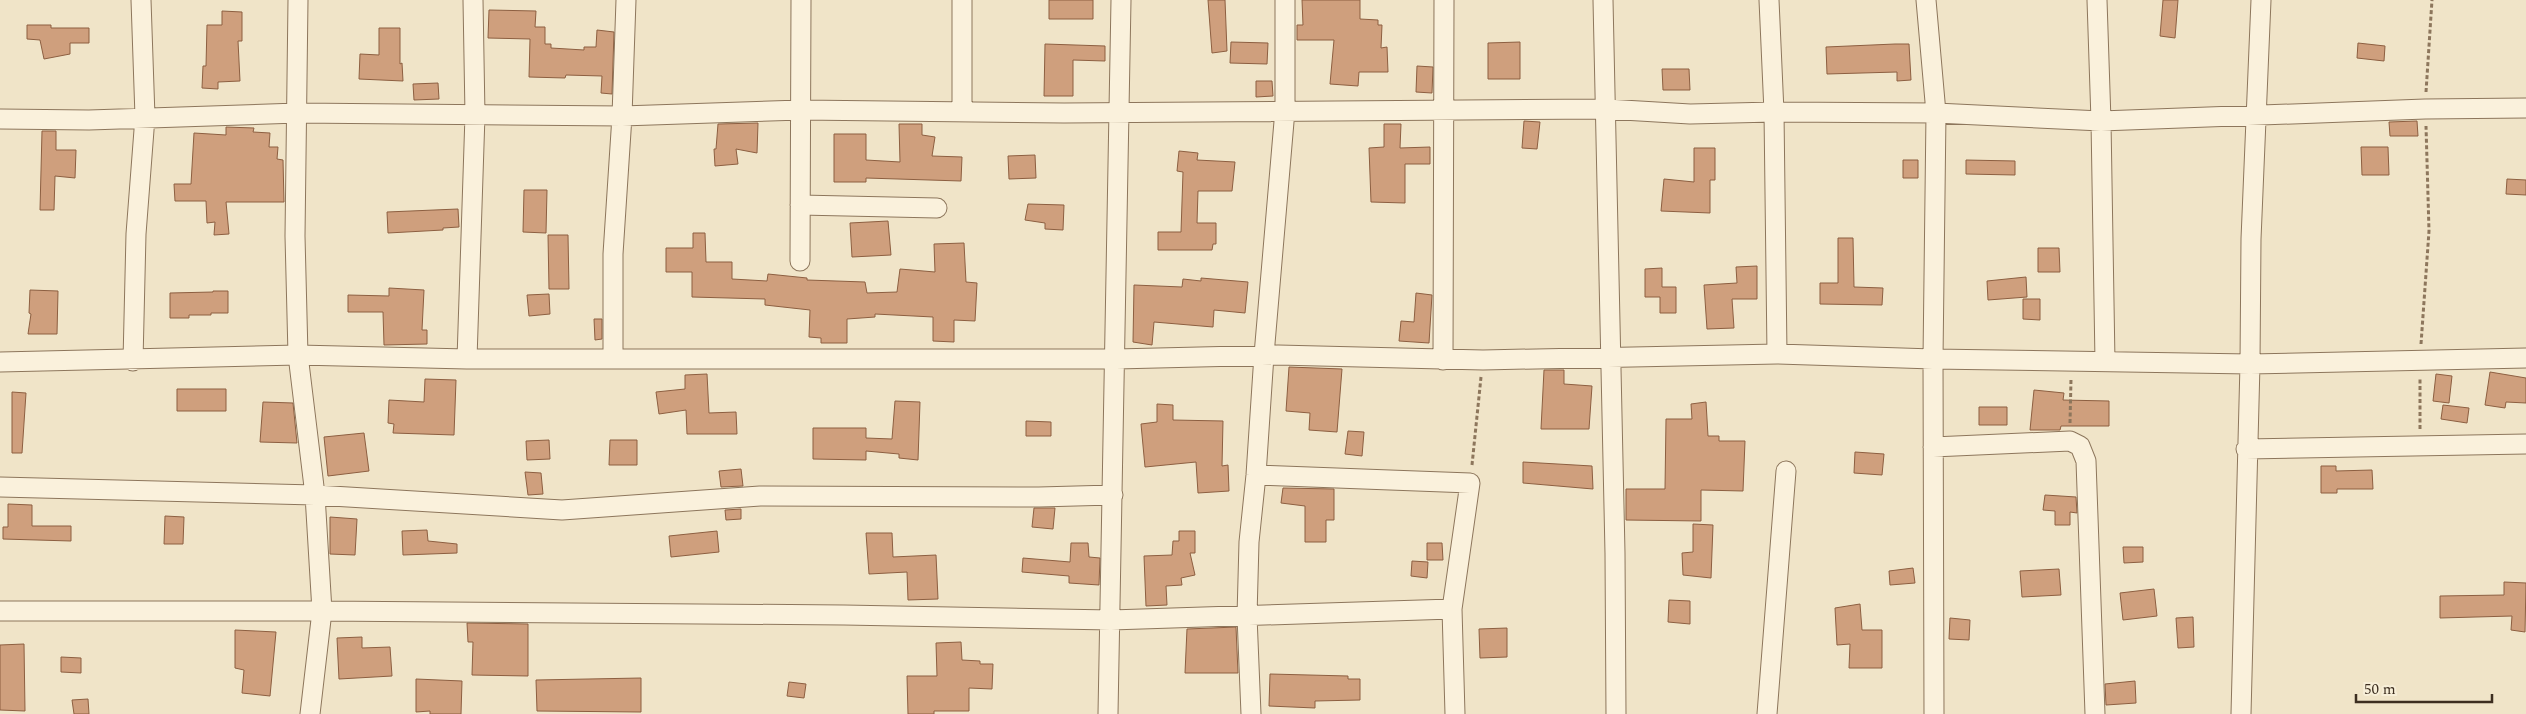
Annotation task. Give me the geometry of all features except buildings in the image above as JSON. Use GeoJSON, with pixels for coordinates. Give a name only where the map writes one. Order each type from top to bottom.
{"type":"FeatureCollection","features":[{"type":"Feature","properties":{"kind":"street"},"geometry":{"type":"LineString","coordinates":[[133,360],[136,234],[145,118],[141,0]]}},
{"type":"Feature","properties":{"kind":"street"},"geometry":{"type":"LineString","coordinates":[[298,0],[295,236],[298,355],[315,495],[322,610],[310,714]]}},
{"type":"Feature","properties":{"kind":"street"},"geometry":{"type":"LineString","coordinates":[[467,359],[475,115],[473,0]]}},
{"type":"Feature","properties":{"kind":"street"},"geometry":{"type":"LineString","coordinates":[[613,357],[613,254],[622,116],[626,0]]}},
{"type":"Feature","properties":{"kind":"street"},"geometry":{"type":"LineString","coordinates":[[800,262],[801,0]]}},
{"type":"Feature","properties":{"kind":"street"},"geometry":{"type":"LineString","coordinates":[[962,0],[962,111]]}},
{"type":"Feature","properties":{"kind":"street"},"geometry":{"type":"LineString","coordinates":[[1108,714],[1121,112],[1121,0]]}},
{"type":"Feature","properties":{"kind":"street"},"geometry":{"type":"LineString","coordinates":[[1250,714],[1247,616],[1249,542],[1256,475],[1264,355],[1278,219],[1285,110],[1284,0]]}},
{"type":"Feature","properties":{"kind":"street"},"geometry":{"type":"LineString","coordinates":[[1443,360],[1444,0]]}},
{"type":"Feature","properties":{"kind":"street"},"geometry":{"type":"LineString","coordinates":[[1602,0],[1615,553],[1616,714]]}},
{"type":"Feature","properties":{"kind":"street"},"geometry":{"type":"LineString","coordinates":[[1768,0],[1774,112],[1777,354]]}},
{"type":"Feature","properties":{"kind":"street"},"geometry":{"type":"LineString","coordinates":[[1926,0],[1936,113],[1933,360],[1934,714]]}},
{"type":"Feature","properties":{"kind":"street"},"geometry":{"type":"LineString","coordinates":[[2097,0],[2105,362]]}},
{"type":"Feature","properties":{"kind":"street"},"geometry":{"type":"LineString","coordinates":[[2241,714],[2246,449],[2250,364],[2251,239],[2261,0]]}},
{"type":"Feature","properties":{"kind":"street"},"geometry":{"type":"LineString","coordinates":[[0,119],[145,118],[298,112],[622,116],[801,110],[1121,112],[1606,109],[1690,114],[1774,112],[1936,113],[2101,120],[2425,109],[2526,108]]}},
{"type":"Feature","properties":{"kind":"street"},"geometry":{"type":"LineString","coordinates":[[800,205],[937,208]]}},
{"type":"Feature","properties":{"kind":"street"},"geometry":{"type":"LineString","coordinates":[[0,362],[298,355],[467,359],[613,357],[1116,359],[1264,355],[1483,360],[1777,354],[1933,360],[2250,364],[2420,362],[2526,358]]}},
{"type":"Feature","properties":{"kind":"street"},"geometry":{"type":"LineString","coordinates":[[1933,447],[2070,441],[2080,446],[2086,461],[2095,714]]}},
{"type":"Feature","properties":{"kind":"street"},"geometry":{"type":"LineString","coordinates":[[2246,449],[2526,444]]}},
{"type":"Feature","properties":{"kind":"street"},"geometry":{"type":"LineString","coordinates":[[1767,714],[1786,471]]}},
{"type":"Feature","properties":{"kind":"street"},"geometry":{"type":"LineString","coordinates":[[1256,475],[1470,483],[1452,609],[1455,714]]}},
{"type":"Feature","properties":{"kind":"street"},"geometry":{"type":"LineString","coordinates":[[0,487],[315,495],[562,510],[760,496],[1113,495]]}},
{"type":"Feature","properties":{"kind":"street"},"geometry":{"type":"LineString","coordinates":[[0,611],[322,610],[834,614],[1111,620],[1452,609]]}},
{"type":"Feature","properties":{"kind":"path"},"geometry":{"type":"LineString","coordinates":[[2420,445],[2420,362],[2429,231],[2425,109],[2432,0]]}},
{"type":"Feature","properties":{"kind":"path"},"geometry":{"type":"LineString","coordinates":[[1470,483],[1483,360]]}},
{"type":"Feature","properties":{"kind":"path"},"geometry":{"type":"LineString","coordinates":[[2070,441],[2071,362]]}}]}
